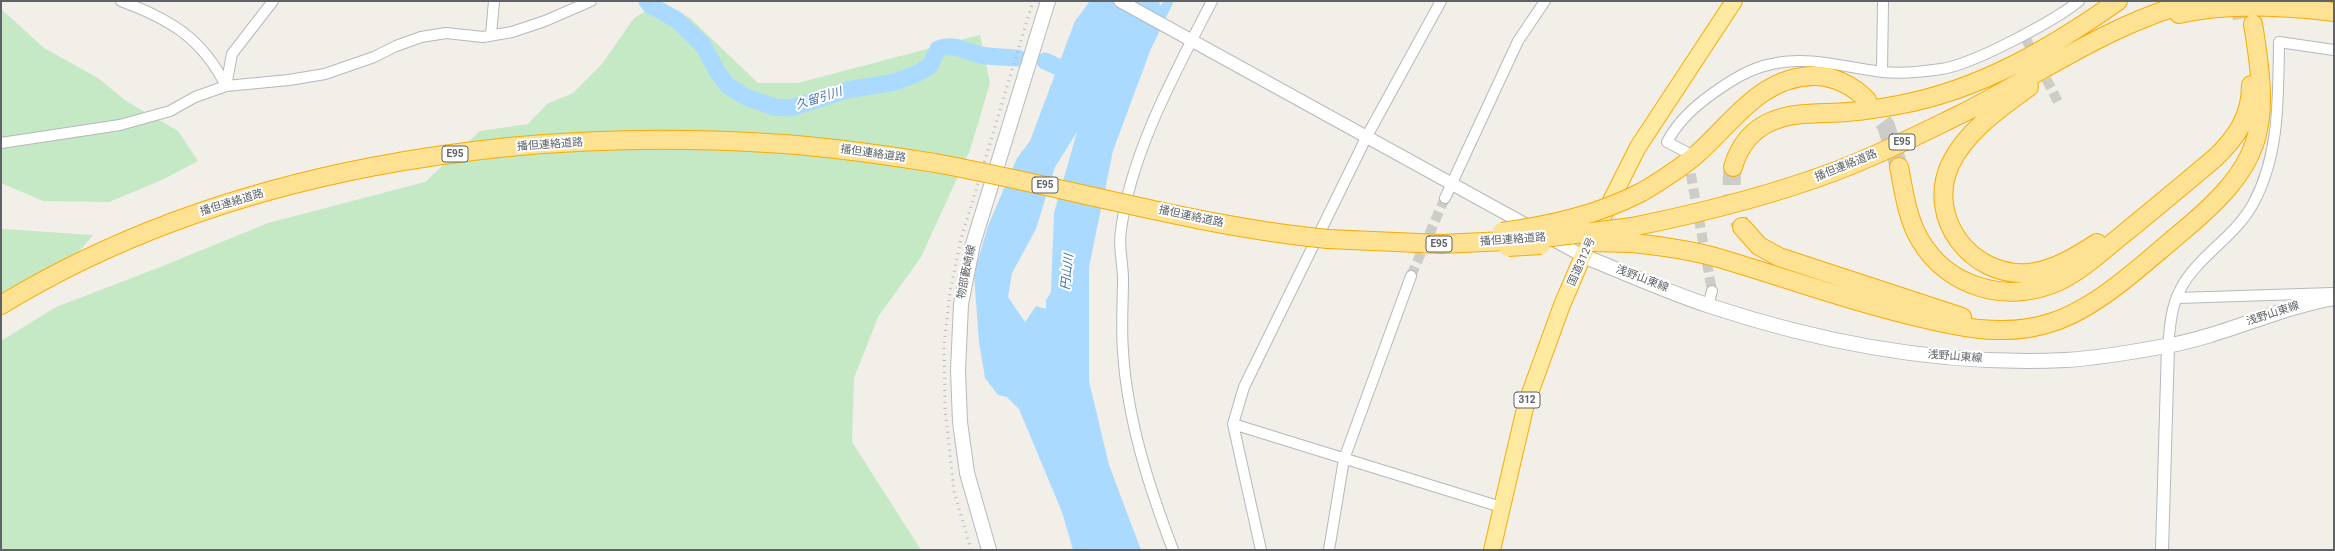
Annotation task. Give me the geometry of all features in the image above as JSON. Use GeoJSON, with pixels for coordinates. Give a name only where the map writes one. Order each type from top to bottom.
{"type":"FeatureCollection","features":[{"type":"Feature","properties":{"kind":"highway"},"geometry":{"type":"LineString","coordinates":[[2027,72],[2137,24],[2195,1]]}},
{"type":"Feature","properties":{"kind":"highway","name":"国道312号"},"geometry":{"type":"LineString","coordinates":[[1492,550],[1526,404],[1562,305],[1584,256],[1638,147],[1728,3]]}},
{"type":"Feature","properties":{"kind":"highway"},"geometry":{"type":"LineString","coordinates":[[2027,72],[2074,36],[2124,3]]}},
{"type":"Feature","properties":{"kind":"highway"},"geometry":{"type":"LineString","coordinates":[[2124,3],[2052,46],[2027,72],[2004,106],[1972,134],[1950,164],[1944,186],[1944,208],[1951,230],[1968,252],[1980,262],[2002,271],[2029,273],[2042,270],[2065,261],[2095,244],[2168,197]]}},
{"type":"Feature","properties":{"kind":"highway"},"geometry":{"type":"LineString","coordinates":[[1733,167],[1741,146],[1749,137],[1768,122],[1779,118],[1791,115],[1849,112],[1900,105],[2027,72],[2090,47],[2137,24],[2181,14],[2226,7],[2284,8],[2334,12]]}},
{"type":"Feature","properties":{"kind":"highway"},"geometry":{"type":"LineString","coordinates":[[1632,235],[1668,247],[1720,259],[1851,300],[1939,322],[1989,330],[2016,330],[2041,326],[2079,310],[2127,276],[2207,212],[2241,173],[2252,150],[2261,108],[2261,81],[2248,24],[2251,85],[2246,118],[2228,145],[2168,197],[2070,275],[2033,290],[1995,291],[1968,283],[1955,276],[1939,264],[1926,250],[1909,214],[1899,167]]}},
{"type":"Feature","properties":{"kind":"highway","name":"播但連絡道路"},"geometry":{"type":"LineString","coordinates":[[1,305],[43,279],[106,249],[218,207],[339,175],[453,155],[530,146],[592,142],[703,140],[819,147],[935,163],[1195,219],[1252,229],[1328,239],[1372,242],[1505,240],[1632,235],[1682,217],[1762,195],[1836,171],[1874,155],[1963,113],[2027,72]]}},
{"type":"Feature","properties":{"kind":"highway"},"geometry":{"type":"LineString","coordinates":[[1505,240],[1583,217],[1616,205],[1642,192],[1684,164],[1748,104],[1778,83],[1800,77],[1832,78],[1852,87],[1867,100]]}},
{"type":"Feature","properties":{"kind":"highway"},"geometry":{"type":"LineString","coordinates":[[1742,227],[1759,246],[1793,262],[1982,323],[2018,328],[2041,326]]}},
{"type":"Feature","properties":{"kind":"main road","name":"物部藪崎線"},"geometry":{"type":"LineString","coordinates":[[989,550],[967,473],[960,422],[958,370],[961,304],[972,244],[1048,1]]}},
{"type":"Feature","properties":{"kind":"main road","name":"浅野山東線"},"geometry":{"type":"LineString","coordinates":[[1584,256],[1708,305],[1814,336],[1906,354],[1986,359],[2067,360],[2168,346],[2308,303],[2334,298]]}},
{"type":"Feature","properties":{"kind":"street"},"geometry":{"type":"LineString","coordinates":[[121,1],[150,12],[176,27],[201,46],[216,67],[226,86]]}},
{"type":"Feature","properties":{"kind":"street"},"geometry":{"type":"LineString","coordinates":[[226,86],[232,54],[273,1]]}},
{"type":"Feature","properties":{"kind":"street"},"geometry":{"type":"LineString","coordinates":[[491,35],[494,1]]}},
{"type":"Feature","properties":{"kind":"street"},"geometry":{"type":"LineString","coordinates":[[1,143],[120,125],[170,111],[195,97],[226,86],[289,80],[325,74],[374,58],[396,46],[421,36],[446,33],[483,37],[512,32],[545,21],[591,1]]}},
{"type":"Feature","properties":{"kind":"street"},"geometry":{"type":"LineString","coordinates":[[1120,1],[1188,37],[1584,256]]}},
{"type":"Feature","properties":{"kind":"street"},"geometry":{"type":"LineString","coordinates":[[1173,550],[1162,522],[1131,411],[1123,351],[1123,270],[1120,232],[1134,176],[1150,128],[1174,74],[1188,37],[1212,1]]}},
{"type":"Feature","properties":{"kind":"street"},"geometry":{"type":"LineString","coordinates":[[1261,550],[1233,424],[1244,387],[1367,136],[1441,1]]}},
{"type":"Feature","properties":{"kind":"street"},"geometry":{"type":"LineString","coordinates":[[1445,198],[1518,41],[1545,1]]}},
{"type":"Feature","properties":{"kind":"street"},"geometry":{"type":"LineString","coordinates":[[1882,72],[1883,1]]}},
{"type":"Feature","properties":{"kind":"street"},"geometry":{"type":"LineString","coordinates":[[1686,152],[1667,142],[1672,132],[1708,97],[1726,84],[1752,71],[1772,64],[1795,62],[1827,63],[1882,72],[1904,73],[1943,69],[2024,37],[2079,1]]}},
{"type":"Feature","properties":{"kind":"street"},"geometry":{"type":"LineString","coordinates":[[2162,550],[2168,346],[2180,289],[2194,270],[2238,226],[2254,203],[2264,179],[2277,126],[2279,42],[2334,50]]}},
{"type":"Feature","properties":{"kind":"street"},"geometry":{"type":"LineString","coordinates":[[1329,550],[1344,459],[1411,276]]}},
{"type":"Feature","properties":{"kind":"street"},"geometry":{"type":"LineString","coordinates":[[1708,305],[1712,291]]}},
{"type":"Feature","properties":{"kind":"street"},"geometry":{"type":"LineString","coordinates":[[2177,298],[2334,293]]}},
{"type":"Feature","properties":{"kind":"street"},"geometry":{"type":"LineString","coordinates":[[1233,424],[1501,507]]}},
{"type":"Feature","properties":{"kind":"green space"},"geometry":{"type":"Polygon","coordinates":[[[660,3],[690,18],[758,83],[798,83],[980,35],[990,83],[970,150],[921,257],[878,317],[854,378],[852,442],[921,550],[1,550],[1,341],[56,307],[158,268],[268,223],[425,182],[480,131],[528,124],[547,104],[573,93],[602,64],[634,18],[660,3]]]}},
{"type":"Feature","properties":{"kind":"green space"},"geometry":{"type":"Polygon","coordinates":[[[1,9],[44,48],[98,78],[126,101],[178,131],[198,161],[164,179],[109,202],[43,201],[1,183],[1,9]]]}},
{"type":"Feature","properties":{"kind":"green space"},"geometry":{"type":"Polygon","coordinates":[[[1,230],[93,235],[76,255],[1,295],[1,230]]]}},
{"type":"Feature","properties":{"kind":"water","name":"円山川"},"geometry":{"type":"Polygon","coordinates":[[[1090,1],[1159,1],[1160,6],[1164,1],[1174,1],[1150,51],[1113,151],[1089,267],[1089,381],[1109,465],[1141,550],[1073,550],[1062,512],[1019,409],[1007,397],[998,395],[985,378],[979,342],[974,274],[988,226],[1017,158],[1030,141],[1075,21],[1090,1]],[[1077,132],[1055,167],[1036,229],[1012,273],[1008,297],[1025,322],[1036,306],[1046,309],[1046,300],[1051,292],[1054,213],[1077,132]]]}},
{"type":"Feature","properties":{"kind":"waterway","name":"久留引川"},"geometry":{"type":"LineString","coordinates":[[647,1],[650,5],[677,20],[703,45],[718,73],[728,86],[746,97],[774,107],[791,108],[847,90],[895,82],[916,74],[930,66],[938,49],[944,47],[959,48],[985,56],[1018,58]]}},
{"type":"Feature","properties":{"kind":"waterway","name":"久留引川"},"geometry":{"type":"LineString","coordinates":[[1045,61],[1080,77]]}},
{"type":"Feature","properties":{"kind":"tunnel"},"geometry":{"type":"LineString","coordinates":[[2239,1],[2243,25]]}},
{"type":"Feature","properties":{"kind":"tunnel"},"geometry":{"type":"LineString","coordinates":[[2026,39],[2059,104]]}},
{"type":"Feature","properties":{"kind":"tunnel"},"geometry":{"type":"LineString","coordinates":[[1867,100],[1886,126],[1899,167]]}},
{"type":"Feature","properties":{"kind":"tunnel"},"geometry":{"type":"LineString","coordinates":[[1688,159],[1712,291]]}},
{"type":"Feature","properties":{"kind":"tunnel"},"geometry":{"type":"LineString","coordinates":[[1733,167],[1732,198],[1738,220],[1742,227]]}},
{"type":"Feature","properties":{"kind":"tunnel"},"geometry":{"type":"LineString","coordinates":[[1411,276],[1445,198]]}},
{"type":"Feature","properties":{"kind":"railway"},"geometry":{"type":"LineString","coordinates":[[971,550],[954,491],[945,409],[944,345],[950,292],[961,239],[1033,1]]}}]}
